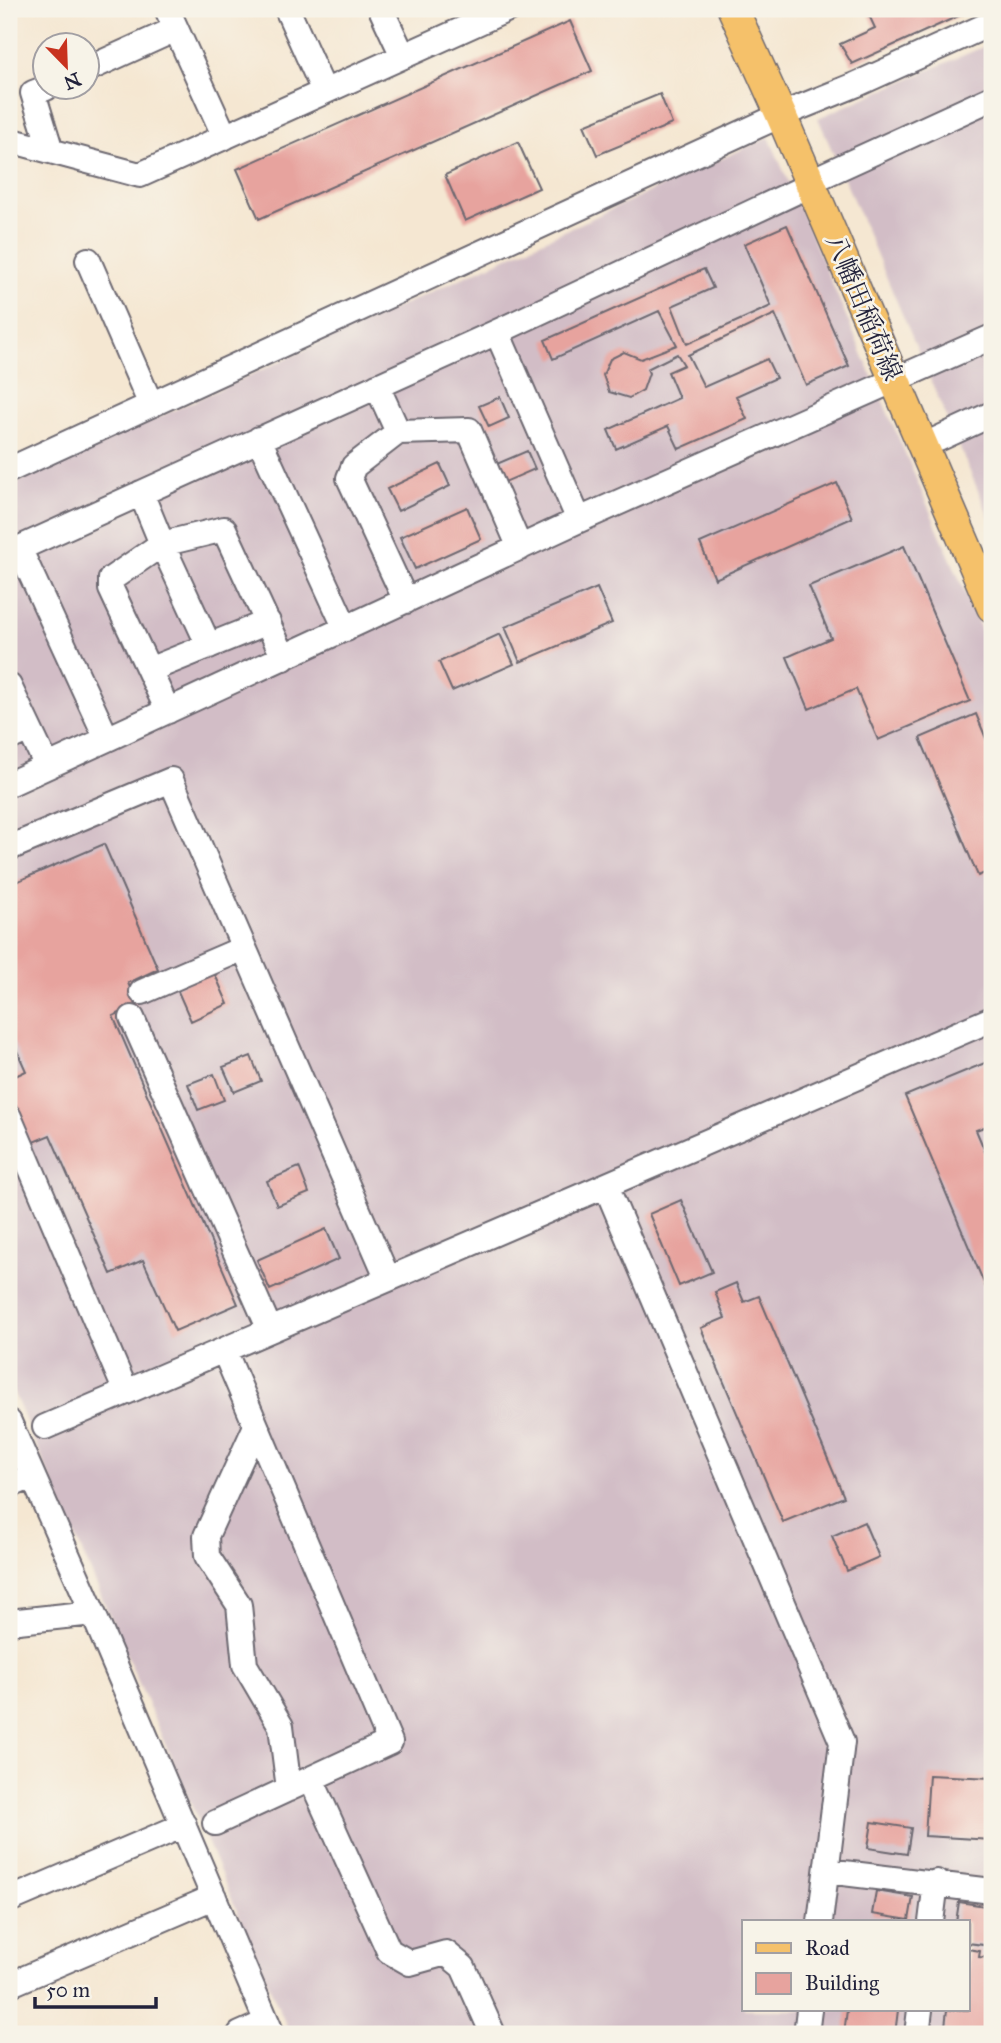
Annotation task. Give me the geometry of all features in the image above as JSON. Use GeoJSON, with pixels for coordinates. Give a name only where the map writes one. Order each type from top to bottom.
{"type":"FeatureCollection","features":[{"type":"Feature","properties":{"kind":"main road","name":"八幡田稲荷線"},"geometry":{"type":"LineString","coordinates":[[733,9],[789,112]]}},
{"type":"Feature","properties":{"kind":"main road","name":"八幡田稲荷線"},"geometry":{"type":"LineString","coordinates":[[752,9],[789,112],[903,378],[992,607]]}},
{"type":"Feature","properties":{"kind":"main road","name":"八幡田稲荷線"},"geometry":{"type":"LineString","coordinates":[[903,378],[938,439],[992,565]]}},
{"type":"Feature","properties":{"kind":"street"},"geometry":{"type":"LineString","coordinates":[[287,9],[324,91]]}},
{"type":"Feature","properties":{"kind":"street"},"geometry":{"type":"LineString","coordinates":[[381,9],[403,56]]}},
{"type":"Feature","properties":{"kind":"street"},"geometry":{"type":"LineString","coordinates":[[9,140],[140,175],[508,9]]}},
{"type":"Feature","properties":{"kind":"street"},"geometry":{"type":"LineString","coordinates":[[102,61],[171,19],[225,137]]}},
{"type":"Feature","properties":{"kind":"street"},"geometry":{"type":"LineString","coordinates":[[9,470],[789,112],[992,23]]}},
{"type":"Feature","properties":{"kind":"street"},"geometry":{"type":"LineString","coordinates":[[107,739],[14,550],[497,332],[992,99]]}},
{"type":"Feature","properties":{"kind":"street"},"geometry":{"type":"LineString","coordinates":[[36,102],[51,151]]}},
{"type":"Feature","properties":{"kind":"street"},"geometry":{"type":"LineString","coordinates":[[88,260],[151,405]]}},
{"type":"Feature","properties":{"kind":"street"},"geometry":{"type":"LineString","coordinates":[[497,332],[579,520]]}},
{"type":"Feature","properties":{"kind":"street"},"geometry":{"type":"LineString","coordinates":[[9,783],[579,520],[992,337]]}},
{"type":"Feature","properties":{"kind":"street"},"geometry":{"type":"LineString","coordinates":[[377,386],[398,432]]}},
{"type":"Feature","properties":{"kind":"street"},"geometry":{"type":"LineString","coordinates":[[938,439],[992,414]]}},
{"type":"Feature","properties":{"kind":"street"},"geometry":{"type":"LineString","coordinates":[[406,601],[349,478],[354,466],[398,432],[469,430],[520,548]]}},
{"type":"Feature","properties":{"kind":"street"},"geometry":{"type":"LineString","coordinates":[[259,439],[346,629]]}},
{"type":"Feature","properties":{"kind":"street"},"geometry":{"type":"LineString","coordinates":[[141,492],[209,646]]}},
{"type":"Feature","properties":{"kind":"street"},"geometry":{"type":"LineString","coordinates":[[168,711],[111,589],[111,579],[162,544],[225,529],[284,657]]}},
{"type":"Feature","properties":{"kind":"street"},"geometry":{"type":"LineString","coordinates":[[149,670],[268,622]]}},
{"type":"Feature","properties":{"kind":"street"},"geometry":{"type":"LineString","coordinates":[[9,686],[19,733],[47,766]]}},
{"type":"Feature","properties":{"kind":"street"},"geometry":{"type":"LineString","coordinates":[[9,848],[171,779],[388,1279]]}},
{"type":"Feature","properties":{"kind":"street"},"geometry":{"type":"LineString","coordinates":[[142,992],[244,948]]}},
{"type":"Feature","properties":{"kind":"street"},"geometry":{"type":"LineString","coordinates":[[132,1018],[270,1330]]}},
{"type":"Feature","properties":{"kind":"street"},"geometry":{"type":"LineString","coordinates":[[45,1427],[992,1019]]}},
{"type":"Feature","properties":{"kind":"street"},"geometry":{"type":"LineString","coordinates":[[9,1116],[126,1392]]}},
{"type":"Feature","properties":{"kind":"street"},"geometry":{"type":"LineString","coordinates":[[606,1186],[842,1742],[820,1920]]}},
{"type":"Feature","properties":{"kind":"street"},"geometry":{"type":"LineString","coordinates":[[215,1823],[390,1742],[224,1350]]}},
{"type":"Feature","properties":{"kind":"street"},"geometry":{"type":"LineString","coordinates":[[9,1422],[270,2028],[240,2034]]}},
{"type":"Feature","properties":{"kind":"street"},"geometry":{"type":"LineString","coordinates":[[256,1426],[206,1536],[207,1556],[239,1605],[245,1665],[281,1726],[300,1784],[389,1951],[410,1963],[446,1953],[463,1967],[493,2034]]}},
{"type":"Feature","properties":{"kind":"street"},"geometry":{"type":"LineString","coordinates":[[9,1486],[32,1476]]}},
{"type":"Feature","properties":{"kind":"street"},"geometry":{"type":"LineString","coordinates":[[9,1622],[93,1613]]}},
{"type":"Feature","properties":{"kind":"street"},"geometry":{"type":"LineString","coordinates":[[9,1900],[184,1825]]}},
{"type":"Feature","properties":{"kind":"street"},"geometry":{"type":"LineString","coordinates":[[827,1871],[936,1882],[992,1891]]}},
{"type":"Feature","properties":{"kind":"street"},"geometry":{"type":"LineString","coordinates":[[931,1920],[936,1882]]}},
{"type":"Feature","properties":{"kind":"street"},"geometry":{"type":"LineString","coordinates":[[9,1985],[214,1897]]}},
{"type":"Feature","properties":{"kind":"street"},"geometry":{"type":"LineString","coordinates":[[806,2034],[809,2011]]}},
{"type":"Feature","properties":{"kind":"street"},"geometry":{"type":"LineString","coordinates":[[918,2034],[920,2011]]}},
{"type":"Feature","properties":{"kind":"shaded area"},"geometry":{"type":"Polygon","coordinates":[[[992,43],[992,523],[818,118],[992,43]]]}},
{"type":"Feature","properties":{"kind":"shaded area"},"geometry":{"type":"Polygon","coordinates":[[[769,137],[992,655],[992,2034],[290,2034],[9,1382],[9,486],[769,137]]]}},
{"type":"Feature","properties":{"kind":"building"},"geometry":{"type":"Polygon","coordinates":[[[866,9],[974,9],[852,64],[840,44],[875,28],[866,9]]]}},
{"type":"Feature","properties":{"kind":"building"},"geometry":{"type":"Polygon","coordinates":[[[570,21],[592,71],[259,219],[237,169],[570,21]]]}},
{"type":"Feature","properties":{"kind":"building"},"geometry":{"type":"Polygon","coordinates":[[[660,94],[672,124],[597,155],[584,125],[660,94]]]}},
{"type":"Feature","properties":{"kind":"building"},"geometry":{"type":"Polygon","coordinates":[[[518,142],[539,188],[465,221],[445,175],[518,142]]]}},
{"type":"Feature","properties":{"kind":"building"},"geometry":{"type":"Polygon","coordinates":[[[787,225],[849,366],[806,385],[775,314],[688,355],[704,387],[767,359],[776,378],[736,396],[747,419],[679,449],[668,426],[616,449],[608,430],[679,398],[668,372],[684,365],[677,354],[647,369],[649,373],[643,390],[629,398],[609,392],[603,375],[610,359],[624,352],[641,359],[677,345],[659,311],[553,359],[545,340],[704,269],[713,288],[672,306],[687,344],[771,306],[744,244],[787,225]]]}},
{"type":"Feature","properties":{"kind":"building"},"geometry":{"type":"Polygon","coordinates":[[[500,397],[509,418],[489,427],[479,406],[500,397]]]}},
{"type":"Feature","properties":{"kind":"building"},"geometry":{"type":"Polygon","coordinates":[[[527,451],[535,469],[500,484],[492,466],[527,451]]]}},
{"type":"Feature","properties":{"kind":"building"},"geometry":{"type":"Polygon","coordinates":[[[440,464],[450,486],[398,511],[387,489],[440,464]]]}},
{"type":"Feature","properties":{"kind":"building"},"geometry":{"type":"Polygon","coordinates":[[[837,483],[852,518],[715,579],[700,543],[837,483]]]}},
{"type":"Feature","properties":{"kind":"building"},"geometry":{"type":"Polygon","coordinates":[[[467,507],[481,539],[415,569],[400,537],[467,507]]]}},
{"type":"Feature","properties":{"kind":"building"},"geometry":{"type":"Polygon","coordinates":[[[904,546],[970,701],[878,740],[856,689],[809,709],[787,657],[831,638],[809,586],[904,546]]]}},
{"type":"Feature","properties":{"kind":"building"},"geometry":{"type":"Polygon","coordinates":[[[597,588],[612,623],[520,662],[505,627],[597,588]]]}},
{"type":"Feature","properties":{"kind":"building"},"geometry":{"type":"Polygon","coordinates":[[[500,634],[514,664],[452,691],[439,662],[500,634]]]}},
{"type":"Feature","properties":{"kind":"building"},"geometry":{"type":"Polygon","coordinates":[[[976,714],[992,753],[992,870],[978,876],[920,738],[976,714]]]}},
{"type":"Feature","properties":{"kind":"building"},"geometry":{"type":"Polygon","coordinates":[[[104,844],[158,969],[128,983],[137,1005],[113,1016],[238,1304],[175,1331],[143,1260],[111,1274],[50,1135],[31,1143],[9,1092],[9,1079],[26,1071],[9,1033],[9,946],[15,943],[9,930],[9,885],[104,844]]]}},
{"type":"Feature","properties":{"kind":"building"},"geometry":{"type":"Polygon","coordinates":[[[213,970],[228,1004],[191,1021],[176,987],[213,970]]]}},
{"type":"Feature","properties":{"kind":"building"},"geometry":{"type":"Polygon","coordinates":[[[251,1056],[261,1081],[234,1092],[223,1067],[251,1056]]]}},
{"type":"Feature","properties":{"kind":"building"},"geometry":{"type":"Polygon","coordinates":[[[992,1060],[992,1124],[976,1130],[992,1168],[992,1302],[905,1096],[992,1060]]]}},
{"type":"Feature","properties":{"kind":"building"},"geometry":{"type":"Polygon","coordinates":[[[214,1074],[224,1100],[198,1110],[188,1084],[214,1074]]]}},
{"type":"Feature","properties":{"kind":"building"},"geometry":{"type":"Polygon","coordinates":[[[299,1167],[309,1193],[277,1206],[267,1181],[299,1167]]]}},
{"type":"Feature","properties":{"kind":"building"},"geometry":{"type":"Polygon","coordinates":[[[681,1200],[712,1272],[679,1286],[649,1214],[681,1200]]]}},
{"type":"Feature","properties":{"kind":"building"},"geometry":{"type":"Polygon","coordinates":[[[326,1229],[339,1259],[270,1290],[257,1260],[326,1229]]]}},
{"type":"Feature","properties":{"kind":"building"},"geometry":{"type":"Polygon","coordinates":[[[736,1283],[744,1302],[759,1296],[844,1497],[783,1522],[701,1328],[725,1318],[715,1292],[736,1283]]]}},
{"type":"Feature","properties":{"kind":"building"},"geometry":{"type":"Polygon","coordinates":[[[864,1522],[879,1557],[847,1571],[832,1536],[864,1522]]]}},
{"type":"Feature","properties":{"kind":"building"},"geometry":{"type":"Polygon","coordinates":[[[929,1775],[992,1778],[992,1840],[925,1836],[929,1775]]]}},
{"type":"Feature","properties":{"kind":"building"},"geometry":{"type":"Polygon","coordinates":[[[872,1822],[911,1828],[907,1854],[868,1848],[872,1822]]]}},
{"type":"Feature","properties":{"kind":"building"},"geometry":{"type":"Polygon","coordinates":[[[876,1891],[913,1897],[909,1920],[872,1914],[876,1891]]]}},
{"type":"Feature","properties":{"kind":"building"},"geometry":{"type":"Polygon","coordinates":[[[959,1902],[992,1907],[992,1946],[970,1943],[970,1920],[956,1920],[959,1902]]]}},
{"type":"Feature","properties":{"kind":"building"},"geometry":{"type":"Polygon","coordinates":[[[970,1949],[980,1951],[979,1957],[992,1958],[992,2034],[944,2034],[947,2011],[970,2011],[970,1949]]]}},
{"type":"Feature","properties":{"kind":"building"},"geometry":{"type":"Polygon","coordinates":[[[847,2011],[898,2011],[895,2034],[844,2034],[847,2011]]]}}]}
